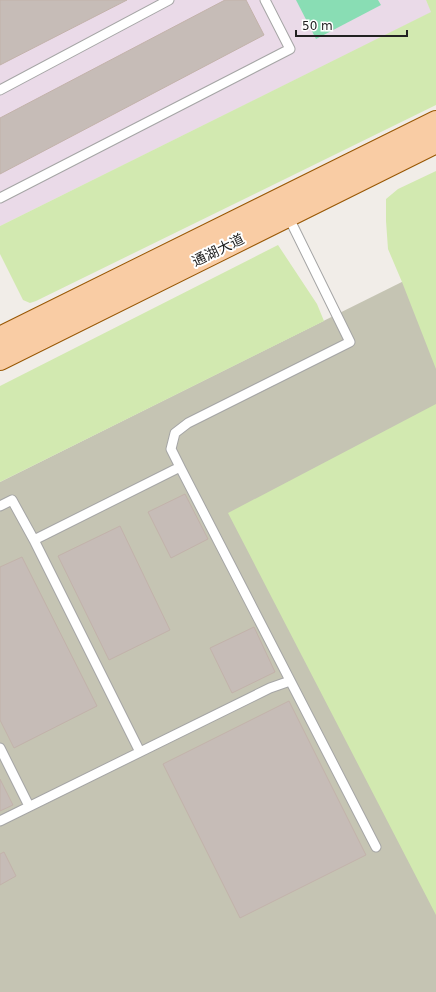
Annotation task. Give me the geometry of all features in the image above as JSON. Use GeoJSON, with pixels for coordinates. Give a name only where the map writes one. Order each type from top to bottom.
{"type":"FeatureCollection","features":[{"type":"Feature","properties":{"kind":"main road","name":"通湖大道"},"geometry":{"type":"LineString","coordinates":[[1,335],[436,122]]}},
{"type":"Feature","properties":{"kind":"main road","name":"通湖大道"},"geometry":{"type":"LineString","coordinates":[[0,359],[436,142]]}},
{"type":"Feature","properties":{"kind":"lane"},"geometry":{"type":"LineString","coordinates":[[0,90],[170,0]]}},
{"type":"Feature","properties":{"kind":"lane"},"geometry":{"type":"LineString","coordinates":[[0,198],[290,49],[265,0]]}},
{"type":"Feature","properties":{"kind":"lane"},"geometry":{"type":"LineString","coordinates":[[288,215],[350,342],[188,423],[175,433],[171,449],[376,847]]}},
{"type":"Feature","properties":{"kind":"lane"},"geometry":{"type":"LineString","coordinates":[[34,540],[180,467]]}},
{"type":"Feature","properties":{"kind":"lane"},"geometry":{"type":"LineString","coordinates":[[0,506],[12,500],[34,540],[140,752]]}},
{"type":"Feature","properties":{"kind":"lane"},"geometry":{"type":"LineString","coordinates":[[0,821],[270,688],[290,681]]}},
{"type":"Feature","properties":{"kind":"lane"},"geometry":{"type":"LineString","coordinates":[[0,748],[30,806]]}},
{"type":"Feature","properties":{"kind":"shaded area"},"geometry":{"type":"Polygon","coordinates":[[[0,0],[426,0],[432,12],[0,226],[0,0]]]}},
{"type":"Feature","properties":{"kind":"shaded area"},"geometry":{"type":"Polygon","coordinates":[[[436,265],[436,992],[0,992],[0,482],[436,265]]]}},
{"type":"Feature","properties":{"kind":"green space"},"geometry":{"type":"Polygon","coordinates":[[[296,0],[378,0],[381,5],[316,39],[296,0]]]}},
{"type":"Feature","properties":{"kind":"green space"},"geometry":{"type":"Polygon","coordinates":[[[426,0],[436,0],[436,105],[36,301],[30,303],[23,300],[0,254],[0,226],[431,12],[426,0]]]}},
{"type":"Feature","properties":{"kind":"green space"},"geometry":{"type":"Polygon","coordinates":[[[436,171],[436,369],[388,249],[386,199],[398,189],[436,171]]]}},
{"type":"Feature","properties":{"kind":"green space"},"geometry":{"type":"Polygon","coordinates":[[[278,245],[317,304],[324,321],[0,482],[0,386],[278,245]]]}},
{"type":"Feature","properties":{"kind":"green space"},"geometry":{"type":"Polygon","coordinates":[[[436,404],[436,915],[228,513],[436,404]]]}},
{"type":"Feature","properties":{"kind":"building"},"geometry":{"type":"Polygon","coordinates":[[[0,0],[127,0],[0,65],[0,0]]]}},
{"type":"Feature","properties":{"kind":"building"},"geometry":{"type":"Polygon","coordinates":[[[225,0],[246,0],[264,35],[0,174],[0,118],[225,0]]]}},
{"type":"Feature","properties":{"kind":"building"},"geometry":{"type":"Polygon","coordinates":[[[185,494],[208,539],[171,558],[148,512],[185,494]]]}},
{"type":"Feature","properties":{"kind":"building"},"geometry":{"type":"Polygon","coordinates":[[[120,526],[170,630],[109,660],[58,556],[120,526]]]}},
{"type":"Feature","properties":{"kind":"building"},"geometry":{"type":"Polygon","coordinates":[[[22,557],[97,706],[14,748],[0,720],[0,567],[22,557]]]}},
{"type":"Feature","properties":{"kind":"building"},"geometry":{"type":"Polygon","coordinates":[[[254,627],[275,672],[232,693],[210,648],[254,627]]]}},
{"type":"Feature","properties":{"kind":"building"},"geometry":{"type":"Polygon","coordinates":[[[289,701],[366,855],[240,918],[163,764],[289,701]]]}},
{"type":"Feature","properties":{"kind":"building"},"geometry":{"type":"Polygon","coordinates":[[[0,779],[13,805],[0,811],[0,779]]]}},
{"type":"Feature","properties":{"kind":"building"},"geometry":{"type":"Polygon","coordinates":[[[4,852],[16,876],[0,885],[0,854],[4,852]]]}}]}
